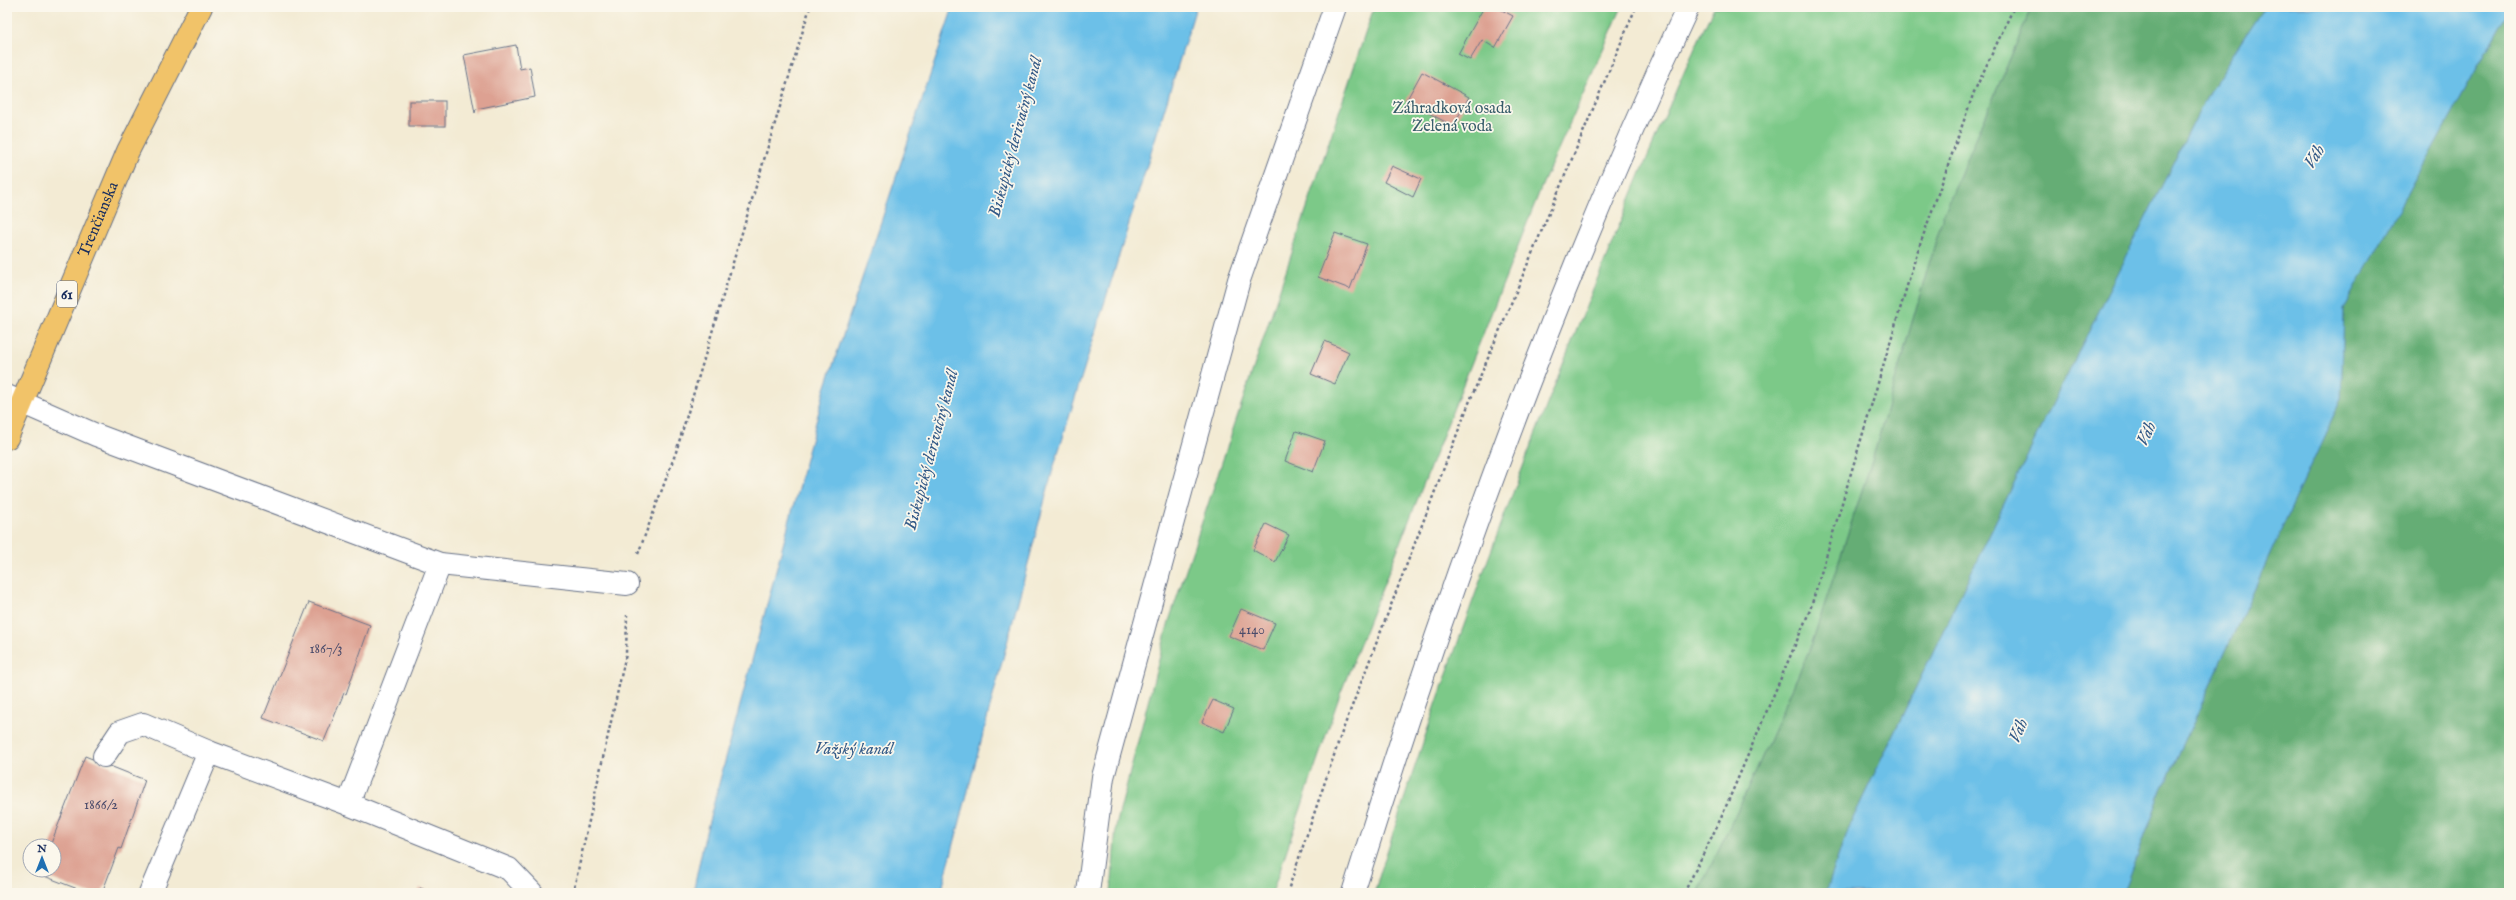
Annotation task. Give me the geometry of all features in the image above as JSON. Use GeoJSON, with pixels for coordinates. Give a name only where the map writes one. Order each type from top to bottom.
{"type":"FeatureCollection","features":[{"type":"Feature","properties":{"kind":"main road","name":"Trenčianska"},"geometry":{"type":"LineString","coordinates":[[7,438],[14,398],[128,151],[201,7]]}},
{"type":"Feature","properties":{"kind":"street"},"geometry":{"type":"LineString","coordinates":[[1088,893],[1103,778],[1239,280],[1335,7]]}},
{"type":"Feature","properties":{"kind":"street"},"geometry":{"type":"LineString","coordinates":[[1353,893],[1402,733],[1486,495],[1571,272],[1688,7]]}},
{"type":"Feature","properties":{"kind":"street"},"geometry":{"type":"LineString","coordinates":[[14,398],[96,435],[440,564],[628,584]]}},
{"type":"Feature","properties":{"kind":"street"},"geometry":{"type":"LineString","coordinates":[[348,804],[440,564]]}},
{"type":"Feature","properties":{"kind":"street"},"geometry":{"type":"LineString","coordinates":[[104,756],[120,732],[143,724],[209,752],[348,804],[509,869],[532,893]]}},
{"type":"Feature","properties":{"kind":"street"},"geometry":{"type":"LineString","coordinates":[[150,893],[209,752]]}},
{"type":"Feature","properties":{"kind":"path"},"geometry":{"type":"LineString","coordinates":[[573,893],[626,654],[628,584],[676,452],[810,7]]}},
{"type":"Feature","properties":{"kind":"path"},"geometry":{"type":"LineString","coordinates":[[1288,893],[1342,732],[1469,403],[1636,7]]}},
{"type":"Feature","properties":{"kind":"path"},"geometry":{"type":"LineString","coordinates":[[1684,893],[1721,818],[1810,610],[1916,256],[1974,92],[2014,7]]}},
{"type":"Feature","properties":{"kind":"green space","name":"Záhradková osada Zelená voda"},"geometry":{"type":"Polygon","coordinates":[[[1374,7],[1622,7],[1543,183],[1339,697],[1272,893],[1111,893],[1116,826],[1169,621],[1374,7]]]}},
{"type":"Feature","properties":{"kind":"green space"},"geometry":{"type":"Polygon","coordinates":[[[1714,7],[2032,7],[1943,216],[1873,457],[1811,646],[1755,773],[1698,893],[1374,893],[1397,820],[1472,602],[1526,457],[1646,160],[1714,7]]]}},
{"type":"Feature","properties":{"kind":"green space"},"geometry":{"type":"Polygon","coordinates":[[[2032,7],[2264,7],[2211,88],[2041,427],[1846,833],[1826,893],[1698,893],[1755,773],[1811,646],[1873,457],[1943,216],[2032,7]]]}},
{"type":"Feature","properties":{"kind":"green space"},"geometry":{"type":"Polygon","coordinates":[[[2509,10],[2509,893],[2124,893],[2159,797],[2341,399],[2344,309],[2509,10]]]}},
{"type":"Feature","properties":{"kind":"water","name":"Važský kanál"},"geometry":{"type":"Polygon","coordinates":[[[953,7],[1196,7],[1053,469],[941,893],[693,893],[705,836],[824,392],[953,7]]]}},
{"type":"Feature","properties":{"kind":"water","name":"Váh"},"geometry":{"type":"Polygon","coordinates":[[[2264,7],[2509,7],[2509,10],[2344,309],[2341,399],[2159,797],[2124,893],[1826,893],[1846,833],[2041,427],[2211,88],[2264,7]]]}},
{"type":"Feature","properties":{"kind":"building"},"geometry":{"type":"Polygon","coordinates":[[[1484,7],[1496,7],[1513,16],[1495,48],[1482,40],[1470,60],[1458,54],[1484,7]]]}},
{"type":"Feature","properties":{"kind":"building"},"geometry":{"type":"Polygon","coordinates":[[[516,45],[520,69],[530,67],[535,97],[476,109],[475,113],[464,55],[516,45]]]}},
{"type":"Feature","properties":{"kind":"building"},"geometry":{"type":"Polygon","coordinates":[[[1422,72],[1469,97],[1453,126],[1406,101],[1422,72]]]}},
{"type":"Feature","properties":{"kind":"building"},"geometry":{"type":"Polygon","coordinates":[[[409,101],[445,101],[445,126],[409,126],[409,101]]]}},
{"type":"Feature","properties":{"kind":"building"},"geometry":{"type":"Polygon","coordinates":[[[1392,166],[1421,179],[1413,197],[1384,182],[1392,166]]]}},
{"type":"Feature","properties":{"kind":"building"},"geometry":{"type":"Polygon","coordinates":[[[1335,233],[1367,244],[1350,289],[1318,277],[1335,233]]]}},
{"type":"Feature","properties":{"kind":"building"},"geometry":{"type":"Polygon","coordinates":[[[1325,341],[1349,352],[1335,384],[1311,374],[1325,341]]]}},
{"type":"Feature","properties":{"kind":"building"},"geometry":{"type":"Polygon","coordinates":[[[1296,431],[1325,441],[1313,472],[1285,461],[1296,431]]]}},
{"type":"Feature","properties":{"kind":"building"},"geometry":{"type":"Polygon","coordinates":[[[1266,524],[1289,535],[1275,562],[1253,550],[1266,524]]]}},
{"type":"Feature","properties":{"kind":"building"},"geometry":{"type":"Polygon","coordinates":[[[309,602],[370,625],[346,694],[344,693],[324,741],[263,718],[309,602]]]}},
{"type":"Feature","properties":{"kind":"building"},"geometry":{"type":"Polygon","coordinates":[[[1241,609],[1275,623],[1263,650],[1229,636],[1241,609]]]}},
{"type":"Feature","properties":{"kind":"building"},"geometry":{"type":"Polygon","coordinates":[[[1213,700],[1234,709],[1224,732],[1202,722],[1213,700]]]}},
{"type":"Feature","properties":{"kind":"building"},"geometry":{"type":"Polygon","coordinates":[[[85,756],[145,780],[121,849],[119,848],[102,893],[88,893],[49,878],[62,878],[62,838],[53,838],[85,756]]]}},
{"type":"Feature","properties":{"kind":"building"},"geometry":{"type":"Polygon","coordinates":[[[420,888],[433,893],[418,893],[420,888]]]}},
{"type":"Feature","properties":{"kind":"water label","name":"Biskupický derivačný kanál"},"geometry":{"type":"Point","coordinates":[1016,137]}},
{"type":"Feature","properties":{"kind":"water label","name":"Biskupický derivačný kanál"},"geometry":{"type":"Point","coordinates":[932,450]}}]}
